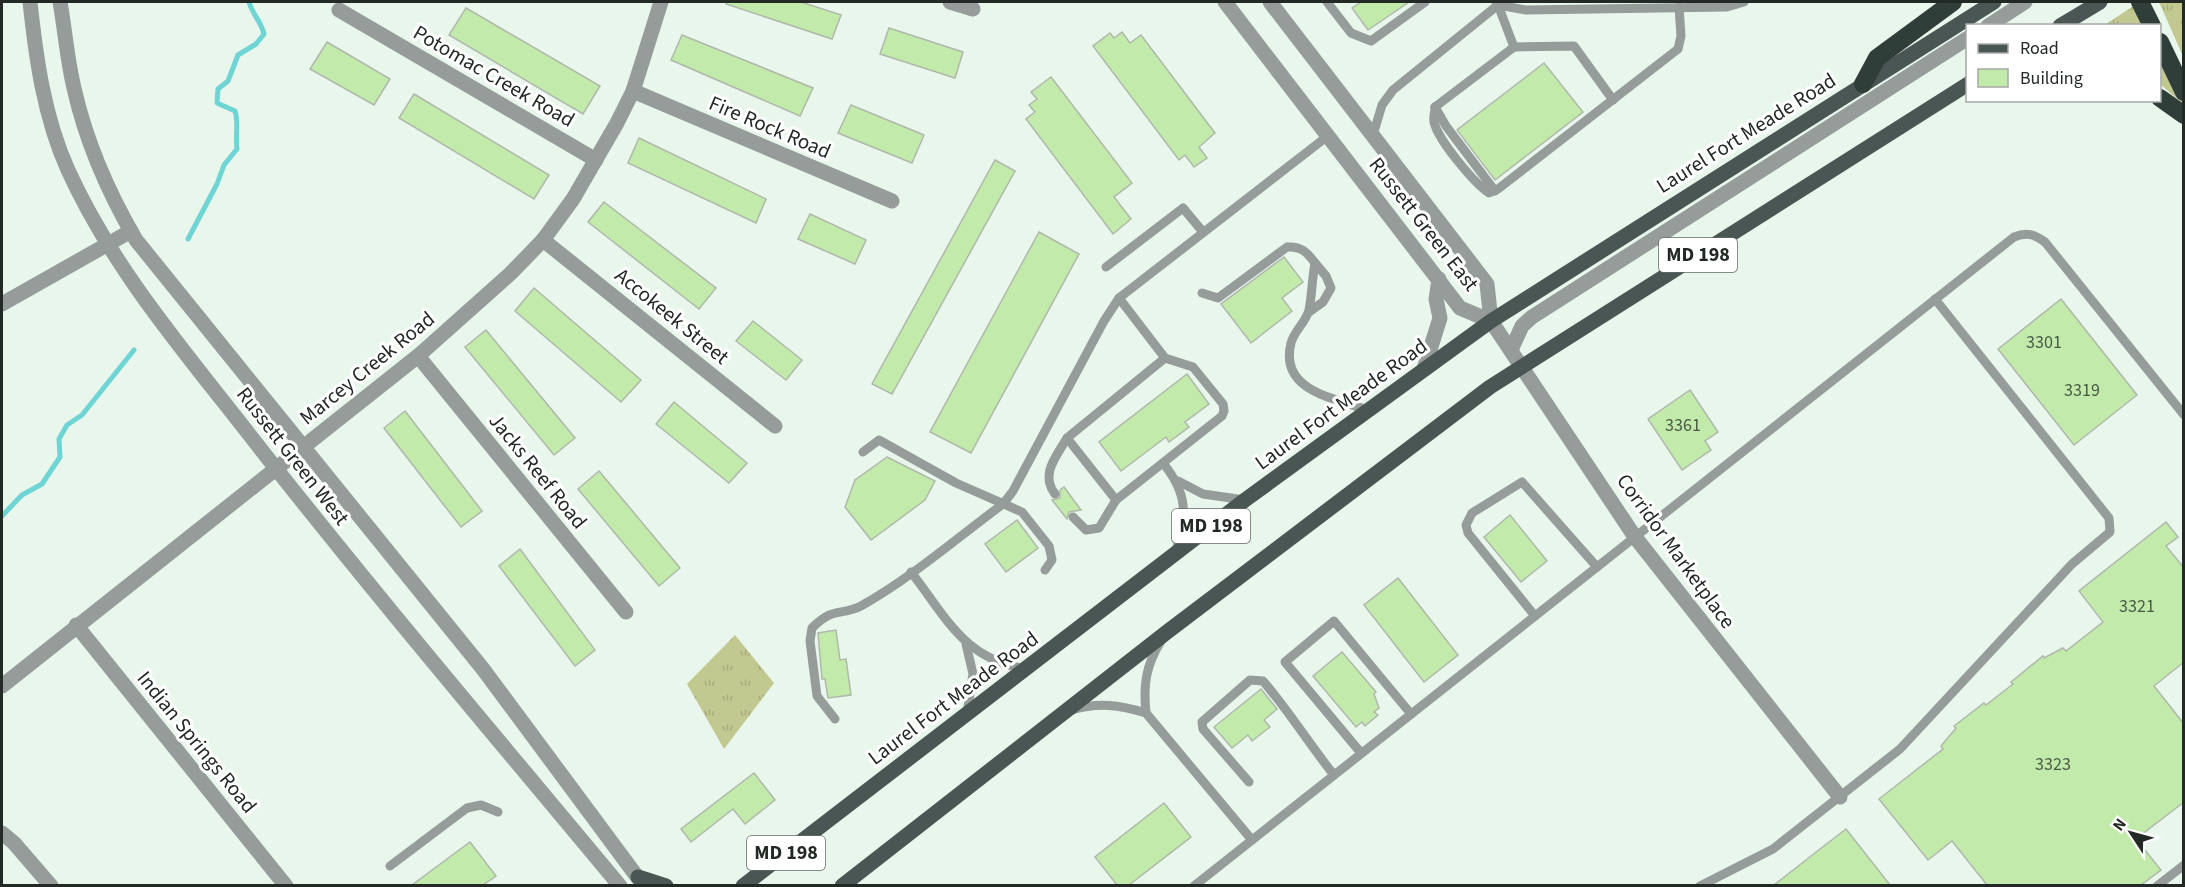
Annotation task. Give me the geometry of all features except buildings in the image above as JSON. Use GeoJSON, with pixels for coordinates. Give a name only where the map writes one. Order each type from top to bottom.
{"type":"FeatureCollection","features":[{"type":"Feature","properties":{"kind":"highway"},"geometry":{"type":"LineString","coordinates":[[1863,84],[1877,58],[1953,2]]}},
{"type":"Feature","properties":{"kind":"highway"},"geometry":{"type":"LineString","coordinates":[[2140,2],[2151,24]]}},
{"type":"Feature","properties":{"kind":"highway"},"geometry":{"type":"LineString","coordinates":[[2161,44],[2184,92]]}},
{"type":"Feature","properties":{"kind":"highway"},"geometry":{"type":"LineString","coordinates":[[2161,99],[2184,115]]}},
{"type":"Feature","properties":{"kind":"main road","name":"Laurel Fort Meade Road"},"geometry":{"type":"LineString","coordinates":[[743,885],[1245,500],[1491,321],[1994,2]]}},
{"type":"Feature","properties":{"kind":"main road"},"geometry":{"type":"LineString","coordinates":[[2063,24],[2100,2]]}},
{"type":"Feature","properties":{"kind":"main road","name":"MD 198"},"geometry":{"type":"LineString","coordinates":[[842,885],[1167,632],[1490,387],[1966,85]]}},
{"type":"Feature","properties":{"kind":"main road"},"geometry":{"type":"LineString","coordinates":[[641,881],[666,885]]}},
{"type":"Feature","properties":{"kind":"street","name":"Russett Green West"},"geometry":{"type":"LineString","coordinates":[[30,2],[36,57],[49,116],[68,169],[108,244],[176,341],[276,469],[391,612],[620,885]]}},
{"type":"Feature","properties":{"kind":"street","name":"Russett Green West"},"geometry":{"type":"LineString","coordinates":[[60,2],[74,87],[89,141],[110,193],[130,231],[142,249],[305,446],[490,678],[641,881]]}},
{"type":"Feature","properties":{"kind":"street","name":"Marcey Creek Road"},"geometry":{"type":"LineString","coordinates":[[2,686],[418,356],[511,273],[543,240],[573,200],[633,91],[661,2]]}},
{"type":"Feature","properties":{"kind":"street"},"geometry":{"type":"LineString","coordinates":[[950,2],[974,9]]}},
{"type":"Feature","properties":{"kind":"street","name":"Russett Green East"},"geometry":{"type":"LineString","coordinates":[[1225,2],[1460,308],[1491,321],[1487,284],[1270,2]]}},
{"type":"Feature","properties":{"kind":"street"},"geometry":{"type":"LineString","coordinates":[[1991,24],[2025,2]]}},
{"type":"Feature","properties":{"kind":"street","name":"Potomac Creek Road"},"geometry":{"type":"LineString","coordinates":[[339,10],[596,160]]}},
{"type":"Feature","properties":{"kind":"street"},"geometry":{"type":"LineString","coordinates":[[1511,350],[1522,326],[1532,317],[1966,40]]}},
{"type":"Feature","properties":{"kind":"street","name":"Fire Rock Road"},"geometry":{"type":"LineString","coordinates":[[633,91],[892,201]]}},
{"type":"Feature","properties":{"kind":"street"},"geometry":{"type":"LineString","coordinates":[[2,304],[130,231]]}},
{"type":"Feature","properties":{"kind":"street","name":"Accokeek Street"},"geometry":{"type":"LineString","coordinates":[[543,240],[775,426]]}},
{"type":"Feature","properties":{"kind":"street"},"geometry":{"type":"LineString","coordinates":[[1425,369],[1440,318],[1436,299],[1439,279]]}},
{"type":"Feature","properties":{"kind":"street","name":"Corridor Marketplace"},"geometry":{"type":"LineString","coordinates":[[1491,321],[1635,537],[1840,797]]}},
{"type":"Feature","properties":{"kind":"street","name":"Jacks Reef Road"},"geometry":{"type":"LineString","coordinates":[[418,356],[626,612]]}},
{"type":"Feature","properties":{"kind":"street","name":"Indian Springs Road"},"geometry":{"type":"LineString","coordinates":[[76,626],[286,885]]}},
{"type":"Feature","properties":{"kind":"street"},"geometry":{"type":"LineString","coordinates":[[2,833],[51,885]]}},
{"type":"Feature","properties":{"kind":"lane"},"geometry":{"type":"LineString","coordinates":[[1327,2],[1351,33],[1371,42],[1425,2]]}},
{"type":"Feature","properties":{"kind":"lane"},"geometry":{"type":"LineString","coordinates":[[1497,3],[1526,10],[1635,4],[1727,7],[1744,2]]}},
{"type":"Feature","properties":{"kind":"lane"},"geometry":{"type":"LineString","coordinates":[[1373,135],[1382,105],[1393,90],[1497,3]]}},
{"type":"Feature","properties":{"kind":"lane"},"geometry":{"type":"LineString","coordinates":[[1497,3],[1514,47]]}},
{"type":"Feature","properties":{"kind":"lane"},"geometry":{"type":"LineString","coordinates":[[1613,100],[1574,46],[1514,47],[1435,107],[1434,122],[1445,142],[1480,188],[1489,193],[1495,191],[1613,100],[1678,49],[1681,36],[1679,7]]}},
{"type":"Feature","properties":{"kind":"lane"},"geometry":{"type":"LineString","coordinates":[[835,719],[817,696],[810,641],[812,628],[832,612],[859,607],[1003,504],[1013,490],[1104,321],[1119,298],[1329,135]]}},
{"type":"Feature","properties":{"kind":"lane"},"geometry":{"type":"LineString","coordinates":[[1106,267],[1183,208],[1203,232]]}},
{"type":"Feature","properties":{"kind":"lane"},"geometry":{"type":"LineString","coordinates":[[1194,885],[2014,237],[2025,233],[2036,235],[2045,242],[2184,415]]}},
{"type":"Feature","properties":{"kind":"lane"},"geometry":{"type":"LineString","coordinates":[[1203,293],[1218,298],[1287,247],[1298,247],[1305,251],[1326,276],[1331,288],[1323,302],[1309,312],[1292,340],[1288,359],[1292,375],[1300,382],[1328,397],[1368,410]]}},
{"type":"Feature","properties":{"kind":"lane"},"geometry":{"type":"LineString","coordinates":[[1309,312],[1315,263]]}},
{"type":"Feature","properties":{"kind":"lane"},"geometry":{"type":"LineString","coordinates":[[1073,517],[1086,530],[1099,528],[1116,500],[1222,416],[1224,411],[1223,404],[1193,367],[1165,358],[1119,298]]}},
{"type":"Feature","properties":{"kind":"lane"},"geometry":{"type":"LineString","coordinates":[[1700,885],[1773,849],[1900,749],[2072,564],[2110,532],[2111,526],[2106,514],[1935,299]]}},
{"type":"Feature","properties":{"kind":"lane"},"geometry":{"type":"LineString","coordinates":[[1055,494],[1047,484],[1047,475],[1067,438],[1165,358]]}},
{"type":"Feature","properties":{"kind":"lane"},"geometry":{"type":"LineString","coordinates":[[1067,438],[1116,500]]}},
{"type":"Feature","properties":{"kind":"lane"},"geometry":{"type":"LineString","coordinates":[[863,452],[879,440],[956,483],[1022,512],[1048,546],[1052,560],[1045,570]]}},
{"type":"Feature","properties":{"kind":"lane"},"geometry":{"type":"LineString","coordinates":[[1163,463],[1178,481],[1203,494],[1245,500]]}},
{"type":"Feature","properties":{"kind":"lane"},"geometry":{"type":"LineString","coordinates":[[1175,554],[1184,525],[1184,502],[1178,481]]}},
{"type":"Feature","properties":{"kind":"lane"},"geometry":{"type":"LineString","coordinates":[[1535,616],[1468,533],[1466,525],[1472,513],[1522,482],[1596,567]]}},
{"type":"Feature","properties":{"kind":"lane"},"geometry":{"type":"LineString","coordinates":[[911,572],[966,644],[992,661],[1027,669]]}},
{"type":"Feature","properties":{"kind":"lane"},"geometry":{"type":"LineString","coordinates":[[1361,753],[1285,662],[1334,621],[1411,714]]}},
{"type":"Feature","properties":{"kind":"lane"},"geometry":{"type":"LineString","coordinates":[[1146,713],[1144,691],[1149,660],[1167,632]]}},
{"type":"Feature","properties":{"kind":"lane"},"geometry":{"type":"LineString","coordinates":[[966,644],[973,674],[967,714]]}},
{"type":"Feature","properties":{"kind":"lane"},"geometry":{"type":"LineString","coordinates":[[1249,782],[1203,729],[1202,722],[1250,680],[1257,678],[1263,681],[1298,723],[1308,742],[1334,775]]}},
{"type":"Feature","properties":{"kind":"lane"},"geometry":{"type":"LineString","coordinates":[[1066,711],[1093,704],[1125,706],[1146,713],[1252,840]]}},
{"type":"Feature","properties":{"kind":"lane"},"geometry":{"type":"LineString","coordinates":[[390,866],[467,808],[481,805],[498,812]]}},
{"type":"Feature","properties":{"kind":"lane"},"geometry":{"type":"LineString","coordinates":[[2157,885],[2184,865]]}},
{"type":"Feature","properties":{"kind":"green space"},"geometry":{"type":"Polygon","coordinates":[[[2159,2],[2183,2],[2183,56],[2159,2]]]}},
{"type":"Feature","properties":{"kind":"green space"},"geometry":{"type":"Polygon","coordinates":[[[2135,5],[2144,24],[2106,24],[2135,5]]]}},
{"type":"Feature","properties":{"kind":"green space"},"geometry":{"type":"Polygon","coordinates":[[[2161,57],[2183,104],[2161,85],[2161,57]]]}},
{"type":"Feature","properties":{"kind":"green space"},"geometry":{"type":"Polygon","coordinates":[[[735,635],[774,683],[724,749],[687,684],[735,635]]]}},
{"type":"Feature","properties":{"kind":"waterway"},"geometry":{"type":"LineString","coordinates":[[188,239],[217,184],[224,165],[237,149],[235,111],[217,103],[218,89],[228,81],[238,55],[256,44],[264,34],[249,2]]}},
{"type":"Feature","properties":{"kind":"waterway"},"geometry":{"type":"LineString","coordinates":[[2,516],[22,495],[42,484],[60,457],[59,439],[67,425],[82,415],[134,350]]}}]}
